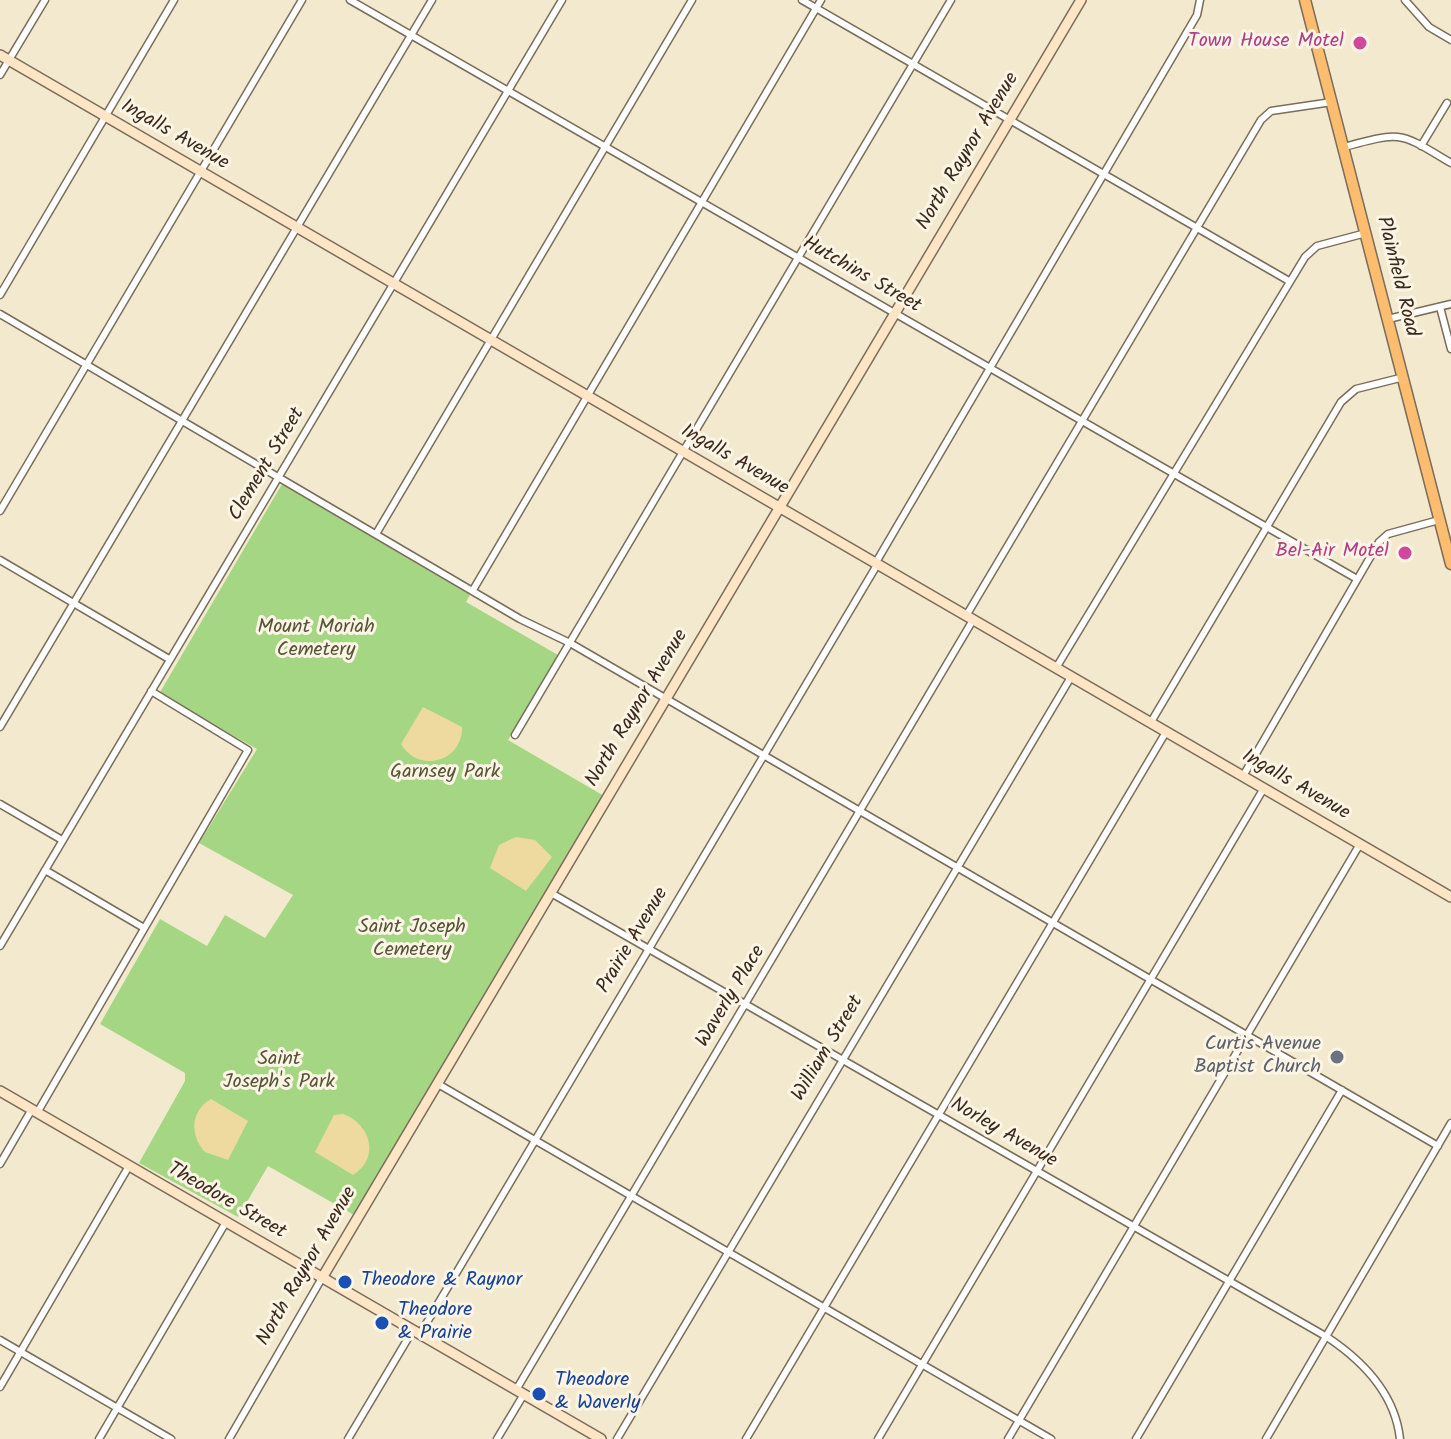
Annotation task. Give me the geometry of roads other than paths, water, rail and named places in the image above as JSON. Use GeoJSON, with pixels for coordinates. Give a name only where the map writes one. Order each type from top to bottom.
{"type":"FeatureCollection","features":[{"type":"Feature","properties":{"kind":"main road","name":"North Raynor Avenue"},"geometry":{"type":"LineString","coordinates":[[322,1278],[1081,0]]}},
{"type":"Feature","properties":{"kind":"main road","name":"Plainfield Road"},"geometry":{"type":"LineString","coordinates":[[1305,0],[1439,520],[1450,550],[1451,564]]}},
{"type":"Feature","properties":{"kind":"main road","name":"Ingalls Avenue"},"geometry":{"type":"LineString","coordinates":[[4,58],[1451,897]]}},
{"type":"Feature","properties":{"kind":"main road","name":"Theodore Street"},"geometry":{"type":"LineString","coordinates":[[0,1091],[601,1439]]}},
{"type":"Feature","properties":{"kind":"street"},"geometry":{"type":"LineString","coordinates":[[0,75],[4,58],[45,0]]}},
{"type":"Feature","properties":{"kind":"street"},"geometry":{"type":"LineString","coordinates":[[0,295],[174,0]]}},
{"type":"Feature","properties":{"kind":"street"},"geometry":{"type":"LineString","coordinates":[[0,511],[302,0]]}},
{"type":"Feature","properties":{"kind":"street","name":"Hutchins Street"},"geometry":{"type":"LineString","coordinates":[[350,0],[1357,579]]}},
{"type":"Feature","properties":{"kind":"street"},"geometry":{"type":"LineString","coordinates":[[0,727],[432,0]]}},
{"type":"Feature","properties":{"kind":"street","name":"Clement Street"},"geometry":{"type":"LineString","coordinates":[[0,946],[562,0]]}},
{"type":"Feature","properties":{"kind":"street"},"geometry":{"type":"LineString","coordinates":[[376,534],[692,0]]}},
{"type":"Feature","properties":{"kind":"street"},"geometry":{"type":"LineString","coordinates":[[802,0],[1289,281]]}},
{"type":"Feature","properties":{"kind":"street"},"geometry":{"type":"LineString","coordinates":[[473,590],[821,0]]}},
{"type":"Feature","properties":{"kind":"street"},"geometry":{"type":"LineString","coordinates":[[515,735],[951,0]]}},
{"type":"Feature","properties":{"kind":"street","name":"Prairie Avenue"},"geometry":{"type":"LineString","coordinates":[[348,1439],[534,1140],[763,757],[1197,15],[1200,0]]}},
{"type":"Feature","properties":{"kind":"street"},"geometry":{"type":"LineString","coordinates":[[1405,0],[1416,15],[1441,34],[1451,37]]}},
{"type":"Feature","properties":{"kind":"street","name":"Waverly Place"},"geometry":{"type":"LineString","coordinates":[[497,1439],[630,1196],[747,1005],[1082,421],[1261,120],[1271,111],[1332,102]]}},
{"type":"Feature","properties":{"kind":"street"},"geometry":{"type":"LineString","coordinates":[[1421,146],[1447,103]]}},
{"type":"Feature","properties":{"kind":"street"},"geometry":{"type":"LineString","coordinates":[[1344,147],[1389,135],[1401,135],[1451,163]]}},
{"type":"Feature","properties":{"kind":"street"},"geometry":{"type":"LineString","coordinates":[[1056,668],[1305,257],[1317,246],[1366,233]]}},
{"type":"Feature","properties":{"kind":"street"},"geometry":{"type":"LineString","coordinates":[[1388,319],[1451,304]]}},
{"type":"Feature","properties":{"kind":"street"},"geometry":{"type":"LineString","coordinates":[[1440,307],[1451,349]]}},
{"type":"Feature","properties":{"kind":"street"},"geometry":{"type":"LineString","coordinates":[[0,314],[1438,1146]]}},
{"type":"Feature","properties":{"kind":"street"},"geometry":{"type":"LineString","coordinates":[[1151,722],[1341,402],[1356,389],[1404,377]]}},
{"type":"Feature","properties":{"kind":"street"},"geometry":{"type":"LineString","coordinates":[[1243,776],[1379,542],[1388,534],[1439,520]]}},
{"type":"Feature","properties":{"kind":"street"},"geometry":{"type":"LineString","coordinates":[[0,560],[169,659]]}},
{"type":"Feature","properties":{"kind":"street","name":"William Street"},"geometry":{"type":"LineString","coordinates":[[617,1439],[1071,677]]}},
{"type":"Feature","properties":{"kind":"street"},"geometry":{"type":"LineString","coordinates":[[0,1164],[248,750],[151,691]]}},
{"type":"Feature","properties":{"kind":"street"},"geometry":{"type":"LineString","coordinates":[[746,1439],[1166,732]]}},
{"type":"Feature","properties":{"kind":"street"},"geometry":{"type":"LineString","coordinates":[[878,1439],[1264,788]]}},
{"type":"Feature","properties":{"kind":"street"},"geometry":{"type":"LineString","coordinates":[[0,804],[62,840]]}},
{"type":"Feature","properties":{"kind":"street"},"geometry":{"type":"LineString","coordinates":[[1008,1439],[1360,844]]}},
{"type":"Feature","properties":{"kind":"street"},"geometry":{"type":"LineString","coordinates":[[45,870],[144,928]]}},
{"type":"Feature","properties":{"kind":"street","name":"Norley Avenue"},"geometry":{"type":"LineString","coordinates":[[551,892],[1327,1337],[1353,1355],[1375,1379],[1390,1404],[1400,1439]]}},
{"type":"Feature","properties":{"kind":"street"},"geometry":{"type":"LineString","coordinates":[[438,1084],[1051,1439]]}},
{"type":"Feature","properties":{"kind":"street"},"geometry":{"type":"LineString","coordinates":[[1136,1439],[1342,1090]]}},
{"type":"Feature","properties":{"kind":"street"},"geometry":{"type":"LineString","coordinates":[[1266,1439],[1451,1123]]}},
{"type":"Feature","properties":{"kind":"street"},"geometry":{"type":"LineString","coordinates":[[0,1387],[129,1166]]}},
{"type":"Feature","properties":{"kind":"street"},"geometry":{"type":"LineString","coordinates":[[99,1439],[226,1222]]}},
{"type":"Feature","properties":{"kind":"street","name":"North Raynor Avenue"},"geometry":{"type":"LineString","coordinates":[[229,1439],[322,1278]]}},
{"type":"Feature","properties":{"kind":"street"},"geometry":{"type":"LineString","coordinates":[[0,1340],[171,1439]]}},
{"type":"Feature","properties":{"kind":"place","name":"Town House Motel"},"geometry":{"type":"Point","coordinates":[1360,43]}},
{"type":"Feature","properties":{"kind":"place","name":"Bel-Air Motel"},"geometry":{"type":"Point","coordinates":[1405,553]}},
{"type":"Feature","properties":{"kind":"place","name":"Curtis Avenue Baptist Church"},"geometry":{"type":"Point","coordinates":[1337,1057]}},
{"type":"Feature","properties":{"kind":"place","name":"Theodore & Raynor"},"geometry":{"type":"Point","coordinates":[345,1282]}},
{"type":"Feature","properties":{"kind":"place","name":"Theodore & Prairie"},"geometry":{"type":"Point","coordinates":[382,1323]}},
{"type":"Feature","properties":{"kind":"place","name":"Theodore & Waverly"},"geometry":{"type":"Point","coordinates":[539,1394]}},
{"type":"Feature","properties":{"kind":"park label","name":"Mount Moriah Cemetery"},"geometry":{"type":"Point","coordinates":[316,640]}},
{"type":"Feature","properties":{"kind":"park label","name":"Garnsey Park"},"geometry":{"type":"Point","coordinates":[445,774]}},
{"type":"Feature","properties":{"kind":"park label","name":"Saint Joseph Cemetery"},"geometry":{"type":"Point","coordinates":[412,940]}},
{"type":"Feature","properties":{"kind":"park label","name":"Saint Joseph's Park"},"geometry":{"type":"Point","coordinates":[279,1072]}}]}
